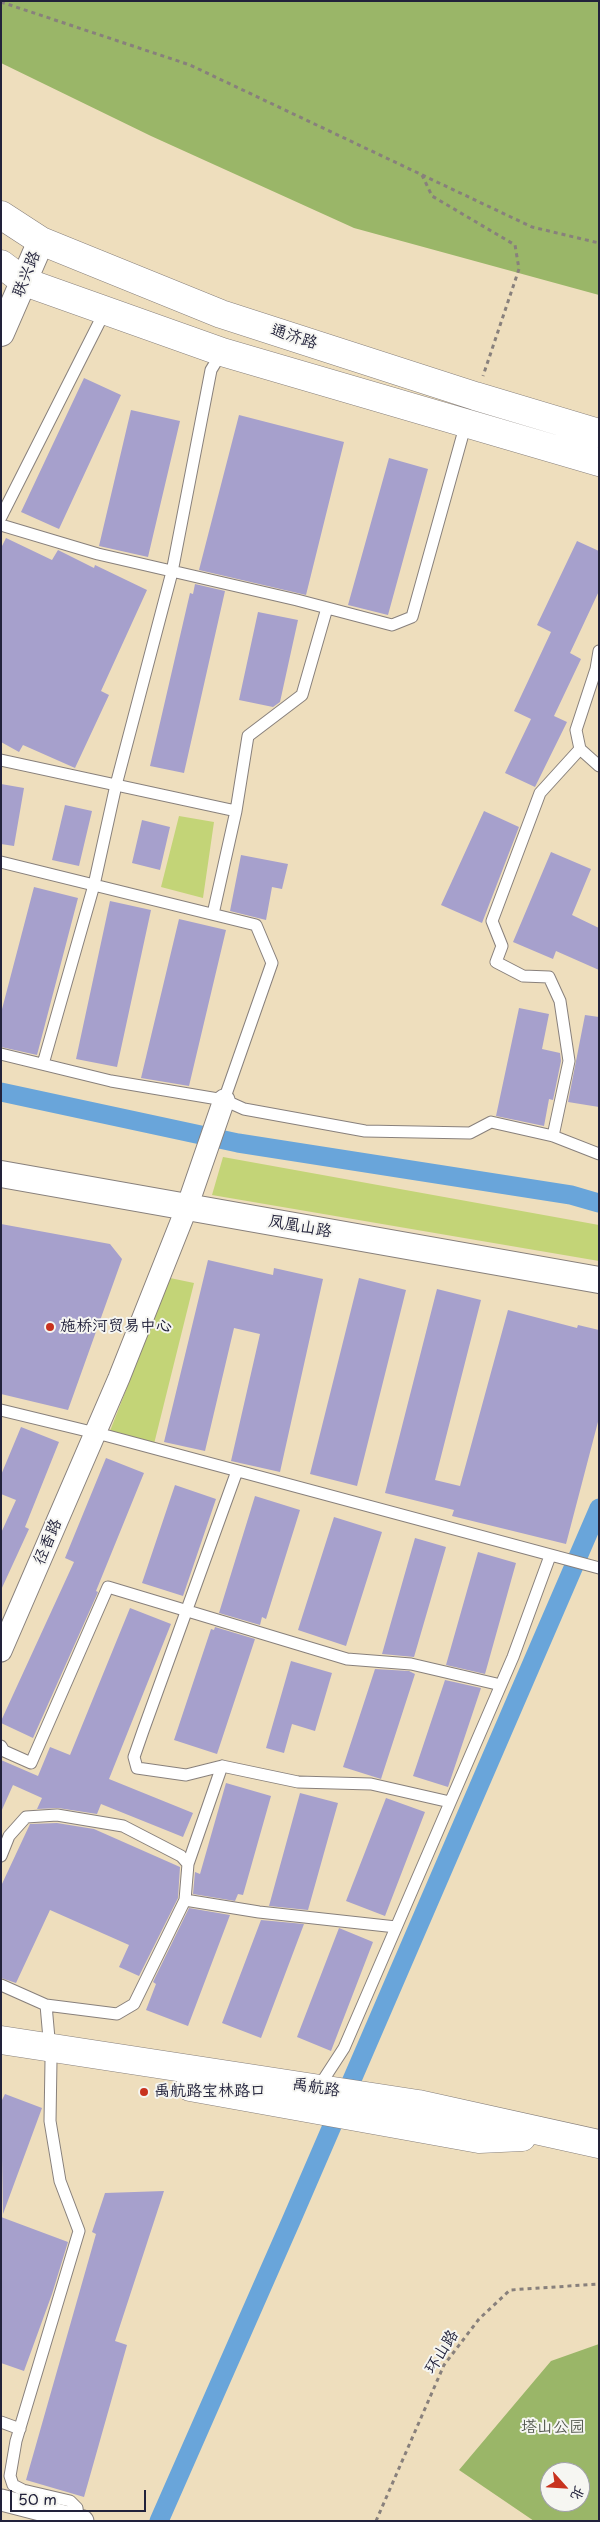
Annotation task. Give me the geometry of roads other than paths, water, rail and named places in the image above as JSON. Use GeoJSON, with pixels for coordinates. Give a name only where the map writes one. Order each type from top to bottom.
{"type":"FeatureCollection","features":[{"type":"Feature","properties":{"kind":"main road","name":"通济路"},"geometry":{"type":"LineString","coordinates":[[1,215],[40,241],[221,314],[476,396],[599,433]]}},
{"type":"Feature","properties":{"kind":"main road","name":"通济路"},"geometry":{"type":"LineString","coordinates":[[1,264],[25,282],[222,352],[599,462]]}},
{"type":"Feature","properties":{"kind":"main road","name":"禹航路"},"geometry":{"type":"LineString","coordinates":[[1,2040],[50,2054],[599,2144]]}},
{"type":"Feature","properties":{"kind":"main road","name":"禹航路"},"geometry":{"type":"LineString","coordinates":[[1,2054],[50,2054]]}},
{"type":"Feature","properties":{"kind":"main road","name":"禹航路"},"geometry":{"type":"LineString","coordinates":[[382,2109],[480,2139],[543,2136],[599,2149]]}},
{"type":"Feature","properties":{"kind":"street","name":"联兴路"},"geometry":{"type":"LineString","coordinates":[[1,333],[25,282],[40,241]]}},
{"type":"Feature","properties":{"kind":"street","name":"径香路"},"geometry":{"type":"LineString","coordinates":[[1,1651],[96,1433],[187,1207],[221,1108]]}},
{"type":"Feature","properties":{"kind":"street","name":"凤凰山路"},"geometry":{"type":"LineString","coordinates":[[1,1174],[599,1280]]}},
{"type":"Feature","properties":{"kind":"street"},"geometry":{"type":"LineString","coordinates":[[1,2500],[38,2515],[80,2520]]}},
{"type":"Feature","properties":{"kind":"lane"},"geometry":{"type":"LineString","coordinates":[[1,517],[105,310]]}},
{"type":"Feature","properties":{"kind":"lane"},"geometry":{"type":"LineString","coordinates":[[43,1064],[94,885],[116,785],[172,572],[211,370],[222,352]]}},
{"type":"Feature","properties":{"kind":"lane"},"geometry":{"type":"LineString","coordinates":[[1,525],[98,554],[327,608],[392,626],[412,617],[466,423]]}},
{"type":"Feature","properties":{"kind":"lane"},"geometry":{"type":"LineString","coordinates":[[213,914],[236,811],[248,736],[302,695],[327,608]]}},
{"type":"Feature","properties":{"kind":"lane"},"geometry":{"type":"LineString","coordinates":[[599,651],[596,668],[576,730],[580,750],[599,766]]}},
{"type":"Feature","properties":{"kind":"lane"},"geometry":{"type":"LineString","coordinates":[[553,1136],[568,1060],[560,1001],[548,977],[523,976],[496,962],[502,946],[492,921],[540,793],[580,750]]}},
{"type":"Feature","properties":{"kind":"lane"},"geometry":{"type":"LineString","coordinates":[[1,760],[236,811]]}},
{"type":"Feature","properties":{"kind":"lane"},"geometry":{"type":"LineString","coordinates":[[1,862],[256,925],[272,963],[221,1108]]}},
{"type":"Feature","properties":{"kind":"lane"},"geometry":{"type":"LineString","coordinates":[[1,1054],[221,1108],[244,1109],[365,1131],[470,1133],[491,1122],[553,1136],[599,1154]]}},
{"type":"Feature","properties":{"kind":"lane"},"geometry":{"type":"LineString","coordinates":[[1,1410],[96,1433],[594,1567]]}},
{"type":"Feature","properties":{"kind":"lane"},"geometry":{"type":"LineString","coordinates":[[237,1471],[185,1610],[134,1757],[137,1768],[186,1775],[222,1766],[298,1782],[371,1784],[450,1802]]}},
{"type":"Feature","properties":{"kind":"lane"},"geometry":{"type":"LineString","coordinates":[[316,2099],[344,2048],[555,1557]]}},
{"type":"Feature","properties":{"kind":"lane"},"geometry":{"type":"LineString","coordinates":[[1,1746],[4,1751],[30,1763],[108,1587],[347,1658],[410,1664],[501,1685]]}},
{"type":"Feature","properties":{"kind":"lane"},"geometry":{"type":"LineString","coordinates":[[1,1985],[46,2005],[117,2014],[134,2004],[185,1900],[188,1864],[222,1766]]}},
{"type":"Feature","properties":{"kind":"lane"},"geometry":{"type":"LineString","coordinates":[[1,1856],[9,1836],[26,1817],[56,1815],[122,1826],[182,1856],[188,1864]]}},
{"type":"Feature","properties":{"kind":"lane"},"geometry":{"type":"LineString","coordinates":[[185,1900],[259,1912],[396,1927]]}},
{"type":"Feature","properties":{"kind":"lane"},"geometry":{"type":"LineString","coordinates":[[46,2005],[50,2054],[51,2130],[60,2181],[79,2231],[20,2429],[10,2476],[13,2485],[23,2490],[70,2501],[77,2508],[80,2520]]}},
{"type":"Feature","properties":{"kind":"lane"},"geometry":{"type":"LineString","coordinates":[[1,2422],[20,2429]]}},
{"type":"Feature","properties":{"kind":"waterway"},"geometry":{"type":"LineString","coordinates":[[1,1092],[238,1143],[571,1195],[599,1203]]}},
{"type":"Feature","properties":{"kind":"waterway"},"geometry":{"type":"LineString","coordinates":[[159,2521],[291,2221],[599,1508]]}},
{"type":"Feature","properties":{"kind":"place","name":"施桥河贸易中心"},"geometry":{"type":"Point","coordinates":[50,1327]}},
{"type":"Feature","properties":{"kind":"place","name":"禹航路宝林路口"},"geometry":{"type":"Point","coordinates":[144,2092]}},
{"type":"Feature","properties":{"kind":"park label","name":"塔山公园"},"geometry":{"type":"Point","coordinates":[553,2428]}}]}
